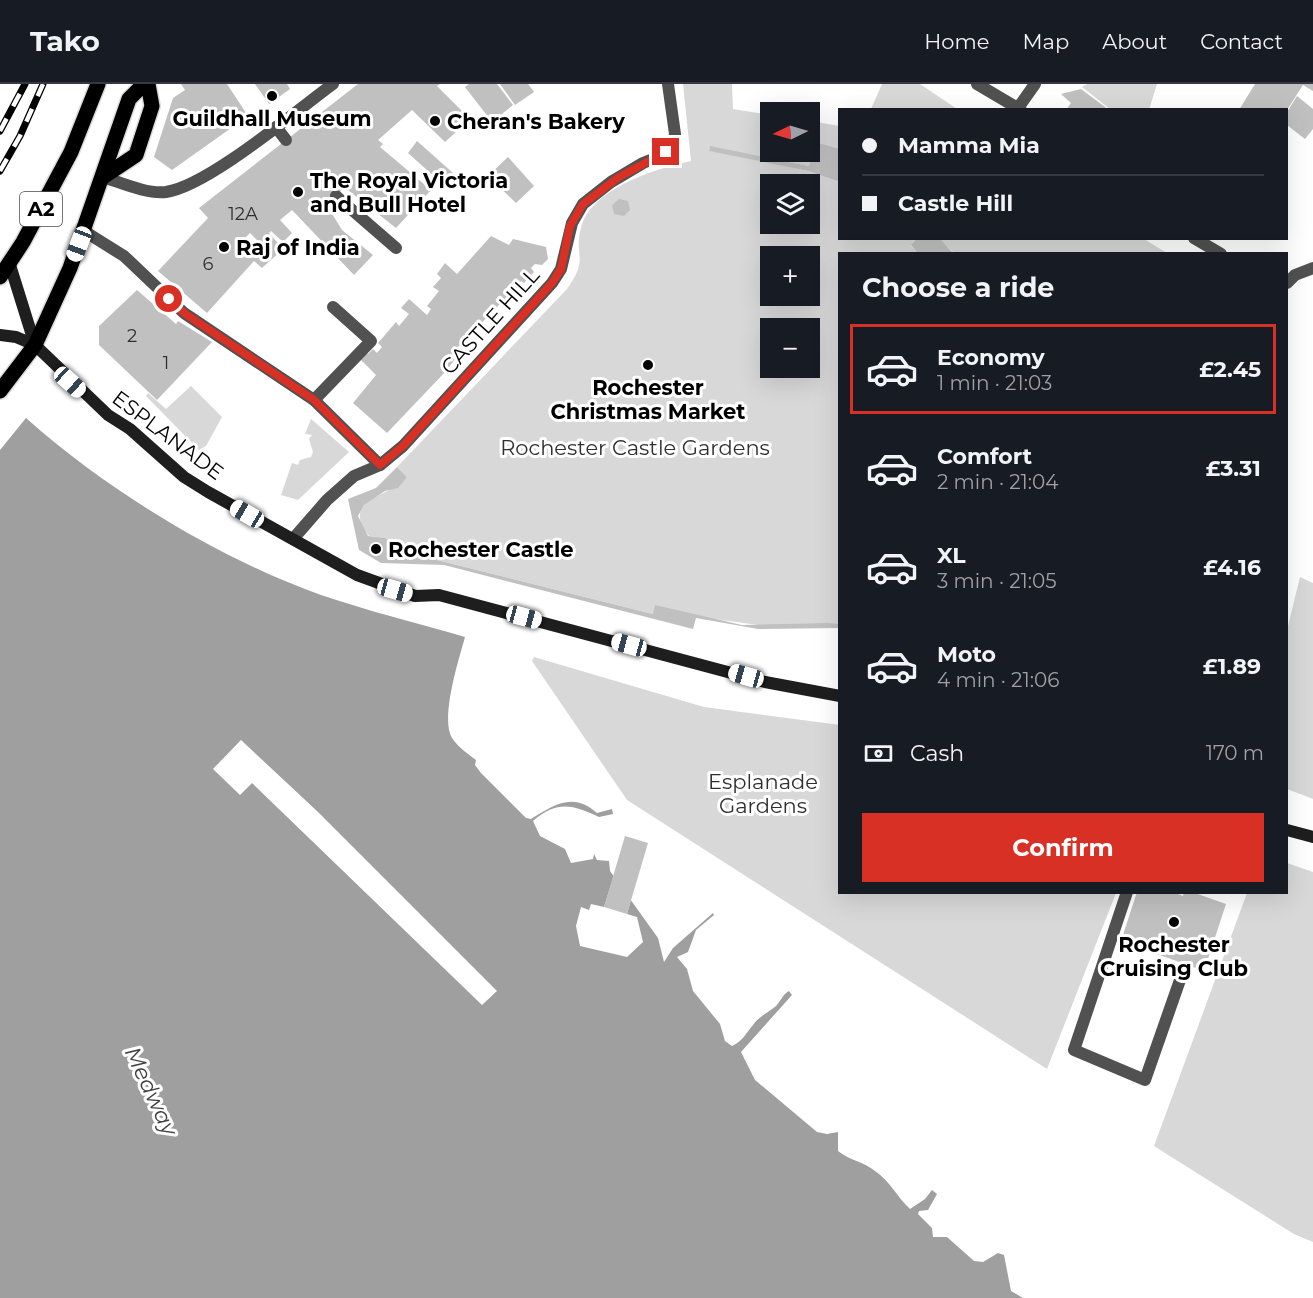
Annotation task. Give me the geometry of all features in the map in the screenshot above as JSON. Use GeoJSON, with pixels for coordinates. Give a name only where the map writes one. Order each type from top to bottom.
{"type":"FeatureCollection","features":[{"type":"Feature","properties":{"kind":"main road","name":"A2"},"geometry":{"type":"LineString","coordinates":[[0,277],[10,265],[80,132],[98,84]]}},
{"type":"Feature","properties":{"kind":"main road","name":"A2"},"geometry":{"type":"LineString","coordinates":[[0,391],[35,345],[84,231],[129,99],[146,84],[152,106],[136,155],[103,177]]}},
{"type":"Feature","properties":{"kind":"street"},"geometry":{"type":"LineString","coordinates":[[103,177],[134,187],[165,192],[196,183],[333,84]]}},
{"type":"Feature","properties":{"kind":"street","name":"CASTLE HILL"},"geometry":{"type":"LineString","coordinates":[[292,539],[327,500],[354,476],[380,465],[403,446],[552,283],[561,269],[570,226],[583,204],[611,182],[644,162],[665,154],[672,147],[675,135],[668,84]]}},
{"type":"Feature","properties":{"kind":"street"},"geometry":{"type":"LineString","coordinates":[[977,84],[1017,108]]}},
{"type":"Feature","properties":{"kind":"street"},"geometry":{"type":"LineString","coordinates":[[1020,108],[1035,84]]}},
{"type":"Feature","properties":{"kind":"street"},"geometry":{"type":"LineString","coordinates":[[276,127],[286,141]]}},
{"type":"Feature","properties":{"kind":"street"},"geometry":{"type":"LineString","coordinates":[[336,196],[396,248]]}},
{"type":"Feature","properties":{"kind":"street"},"geometry":{"type":"LineString","coordinates":[[84,231],[124,256],[184,313],[314,400],[380,465]]}},
{"type":"Feature","properties":{"kind":"street"},"geometry":{"type":"LineString","coordinates":[[1197,240],[1218,252]]}},
{"type":"Feature","properties":{"kind":"street","name":"ESPLANADE"},"geometry":{"type":"LineString","coordinates":[[10,265],[35,345]]}},
{"type":"Feature","properties":{"kind":"street"},"geometry":{"type":"LineString","coordinates":[[1288,282],[1295,275],[1313,268]]}},
{"type":"Feature","properties":{"kind":"street"},"geometry":{"type":"LineString","coordinates":[[314,400],[370,341],[333,307]]}},
{"type":"Feature","properties":{"kind":"street","name":"ESPLANADE"},"geometry":{"type":"LineString","coordinates":[[0,335],[16,337],[35,345],[81,392],[108,415],[130,429],[184,477],[357,574],[405,593],[421,596],[439,594],[765,682],[838,696]]}},
{"type":"Feature","properties":{"kind":"street"},"geometry":{"type":"LineString","coordinates":[[1288,830],[1313,837]]}},
{"type":"Feature","properties":{"kind":"street"},"geometry":{"type":"LineString","coordinates":[[1126,894],[1074,1050],[1145,1080],[1180,980]]}},
{"type":"Feature","properties":{"kind":"green space","name":"Rochester Castle Gardens"},"geometry":{"type":"Polygon","coordinates":[[[683,84],[732,84],[733,109],[760,113],[760,157],[710,147],[709,150],[817,174],[760,174],[760,234],[820,234],[820,175],[838,181],[838,240],[915,241],[911,246],[918,252],[838,252],[838,624],[766,626],[653,614],[437,560],[438,552],[421,547],[410,546],[394,552],[386,538],[369,536],[361,523],[360,514],[363,506],[407,477],[397,467],[567,289],[578,270],[579,238],[587,214],[597,202],[611,192],[644,175],[691,161],[683,84]]]}},
{"type":"Feature","properties":{"kind":"green space"},"geometry":{"type":"Polygon","coordinates":[[[882,84],[920,84],[956,108],[871,108],[882,84]]]}},
{"type":"Feature","properties":{"kind":"green space"},"geometry":{"type":"Polygon","coordinates":[[[1087,84],[1157,84],[1150,108],[1109,108],[1082,87],[1087,84]]]}},
{"type":"Feature","properties":{"kind":"green space","name":"Rochester Castle Gardens"},"geometry":{"type":"Polygon","coordinates":[[[820,123],[838,126],[838,150],[820,160],[820,123]]]}},
{"type":"Feature","properties":{"kind":"green space","name":"Rochester Castle Gardens"},"geometry":{"type":"Polygon","coordinates":[[[788,162],[816,162],[809,166],[788,162]]]}},
{"type":"Feature","properties":{"kind":"green space"},"geometry":{"type":"Polygon","coordinates":[[[940,240],[1146,240],[1165,252],[953,252],[940,240]]]}},
{"type":"Feature","properties":{"kind":"green space"},"geometry":{"type":"Polygon","coordinates":[[[191,386],[222,417],[206,446],[199,450],[146,396],[148,393],[166,409],[191,386]]]}},
{"type":"Feature","properties":{"kind":"green space"},"geometry":{"type":"Polygon","coordinates":[[[311,419],[349,452],[298,500],[281,495],[292,463],[298,465],[300,460],[311,457],[313,452],[309,439],[312,435],[305,434],[311,419]]]}},
{"type":"Feature","properties":{"kind":"green space"},"geometry":{"type":"Polygon","coordinates":[[[1300,577],[1313,583],[1313,799],[1288,789],[1288,626],[1300,577]]]}},
{"type":"Feature","properties":{"kind":"green space","name":"Esplanade Gardens"},"geometry":{"type":"Polygon","coordinates":[[[534,657],[704,707],[838,725],[838,894],[1116,894],[1047,1069],[627,800],[532,661],[534,657]]]}},
{"type":"Feature","properties":{"kind":"green space"},"geometry":{"type":"Polygon","coordinates":[[[1288,863],[1313,872],[1313,1242],[1294,1234],[1154,1146],[1247,894],[1288,894],[1288,863]]]}},
{"type":"Feature","properties":{"kind":"water","name":"Medway"},"geometry":{"type":"Polygon","coordinates":[[[26,418],[92,471],[128,496],[204,542],[243,562],[321,595],[465,637],[449,703],[449,729],[454,741],[476,760],[475,765],[481,773],[526,818],[531,819],[555,806],[571,802],[588,806],[597,813],[612,809],[613,814],[599,817],[573,807],[558,807],[533,821],[540,836],[565,849],[571,863],[593,859],[594,854],[597,860],[609,861],[610,871],[658,938],[664,962],[673,948],[713,913],[714,915],[696,930],[688,952],[677,957],[687,969],[693,991],[720,1024],[725,1041],[732,1046],[736,1044],[758,1020],[776,1006],[783,996],[789,991],[792,995],[741,1052],[755,1080],[817,1132],[827,1134],[838,1132],[838,1151],[880,1175],[910,1209],[925,1199],[932,1190],[937,1194],[928,1210],[919,1211],[918,1214],[932,1228],[933,1237],[947,1237],[974,1261],[983,1262],[998,1253],[1004,1255],[1011,1291],[1023,1298],[0,1298],[0,450],[26,418]]]}},
{"type":"Feature","properties":{"kind":"pier"},"geometry":{"type":"Polygon","coordinates":[[[241,740],[318,812],[497,991],[482,1005],[252,783],[240,795],[213,769],[241,740]]]}},
{"type":"Feature","properties":{"kind":"pier"},"geometry":{"type":"Polygon","coordinates":[[[615,872],[632,896],[627,914],[637,917],[643,942],[627,957],[580,946],[576,926],[581,907],[589,910],[591,904],[604,907],[615,872]]]}},
{"type":"Feature","properties":{"kind":"building"},"geometry":{"type":"Polygon","coordinates":[[[181,84],[227,84],[248,116],[172,170],[154,157],[173,98],[185,90],[181,84]]]}},
{"type":"Feature","properties":{"kind":"building","name":"Guildhall Museum"},"geometry":{"type":"Polygon","coordinates":[[[255,84],[287,84],[290,89],[269,104],[255,84]]]}},
{"type":"Feature","properties":{"kind":"building"},"geometry":{"type":"Polygon","coordinates":[[[358,84],[440,84],[437,86],[470,119],[445,142],[412,110],[378,140],[383,144],[380,147],[431,190],[396,228],[344,187],[328,207],[342,230],[373,255],[354,275],[292,210],[280,220],[292,233],[283,242],[271,231],[269,233],[283,249],[262,268],[254,261],[207,313],[158,271],[208,218],[199,208],[358,84]],[[250,233],[241,242],[253,254],[262,245],[250,233]]]}},
{"type":"Feature","properties":{"kind":"building"},"geometry":{"type":"Polygon","coordinates":[[[469,84],[497,84],[513,105],[492,122],[465,87],[469,84]]]}},
{"type":"Feature","properties":{"kind":"building"},"geometry":{"type":"Polygon","coordinates":[[[500,84],[528,84],[534,92],[515,105],[500,84]]]}},
{"type":"Feature","properties":{"kind":"building"},"geometry":{"type":"Polygon","coordinates":[[[1255,84],[1313,84],[1313,91],[1303,85],[1288,108],[1240,108],[1255,84]]]}},
{"type":"Feature","properties":{"kind":"building"},"geometry":{"type":"Polygon","coordinates":[[[1081,89],[1106,108],[1067,108],[1071,103],[1061,94],[1081,89]]]}},
{"type":"Feature","properties":{"kind":"building"},"geometry":{"type":"Polygon","coordinates":[[[1297,96],[1313,109],[1313,129],[1305,139],[1288,126],[1288,110],[1297,96]]]}},
{"type":"Feature","properties":{"kind":"building"},"geometry":{"type":"Polygon","coordinates":[[[417,141],[453,173],[448,178],[442,172],[437,179],[408,153],[417,141]]]}},
{"type":"Feature","properties":{"kind":"building"},"geometry":{"type":"Polygon","coordinates":[[[820,144],[838,148],[838,181],[820,174],[763,162],[789,162],[809,166],[811,162],[820,162],[820,144]]]}},
{"type":"Feature","properties":{"kind":"building"},"geometry":{"type":"Polygon","coordinates":[[[710,146],[760,156],[760,161],[709,151],[710,146]]]}},
{"type":"Feature","properties":{"kind":"building"},"geometry":{"type":"Polygon","coordinates":[[[508,157],[534,186],[516,203],[488,176],[508,157]]]}},
{"type":"Feature","properties":{"kind":"building"},"geometry":{"type":"Polygon","coordinates":[[[619,199],[628,201],[630,210],[624,216],[614,214],[612,205],[619,199]]]}},
{"type":"Feature","properties":{"kind":"building"},"geometry":{"type":"Polygon","coordinates":[[[491,236],[509,245],[513,239],[546,247],[548,259],[542,265],[535,264],[531,268],[534,272],[524,283],[521,281],[504,305],[499,305],[456,349],[460,352],[447,370],[387,433],[353,403],[376,375],[358,357],[363,351],[368,354],[373,349],[377,353],[382,347],[378,343],[396,322],[399,326],[409,314],[401,308],[409,299],[427,315],[431,309],[427,306],[439,291],[433,287],[441,278],[437,274],[445,263],[457,274],[491,236]]]}},
{"type":"Feature","properties":{"kind":"building"},"geometry":{"type":"Polygon","coordinates":[[[941,240],[952,252],[917,252],[911,245],[915,241],[941,240]]]}},
{"type":"Feature","properties":{"kind":"building"},"geometry":{"type":"Polygon","coordinates":[[[137,290],[176,324],[178,321],[212,342],[157,400],[99,345],[99,326],[137,290]]]}},
{"type":"Feature","properties":{"kind":"building","name":"Rochester Castle"},"geometry":{"type":"Polygon","coordinates":[[[397,467],[407,477],[398,488],[385,491],[364,505],[358,516],[368,536],[386,538],[394,552],[405,544],[423,547],[439,552],[437,560],[653,614],[655,605],[742,625],[828,623],[838,624],[838,628],[758,629],[696,618],[693,629],[444,565],[381,563],[359,550],[348,499],[376,488],[397,467]]]}},
{"type":"Feature","properties":{"kind":"building"},"geometry":{"type":"Polygon","coordinates":[[[625,836],[648,843],[627,914],[604,907],[625,836]]]}},
{"type":"Feature","properties":{"kind":"building","name":"Rochester Cruising Club"},"geometry":{"type":"Polygon","coordinates":[[[1136,894],[1183,896],[1184,894],[1198,894],[1226,904],[1204,971],[1121,941],[1136,894]]]}},
{"type":"Feature","properties":{"kind":"railway"},"geometry":{"type":"LineString","coordinates":[[0,131],[25,84]]}},
{"type":"Feature","properties":{"kind":"railway"},"geometry":{"type":"LineString","coordinates":[[0,171],[20,136],[43,84]]}},
{"type":"Feature","properties":{"kind":"place","name":"Guildhall Museum"},"geometry":{"type":"Point","coordinates":[272,96]}},
{"type":"Feature","properties":{"kind":"place","name":"Cheran's Bakery"},"geometry":{"type":"Point","coordinates":[435,121]}},
{"type":"Feature","properties":{"kind":"place","name":"The Royal Victoria and Bull Hotel"},"geometry":{"type":"Point","coordinates":[298,192]}},
{"type":"Feature","properties":{"kind":"place","name":"Raj of India"},"geometry":{"type":"Point","coordinates":[224,247]}},
{"type":"Feature","properties":{"kind":"place","name":"Rochester Christmas Market"},"geometry":{"type":"Point","coordinates":[648,365]}},
{"type":"Feature","properties":{"kind":"place","name":"Rochester Castle"},"geometry":{"type":"Point","coordinates":[376,549]}},
{"type":"Feature","properties":{"kind":"place","name":"Rochester Cruising Club"},"geometry":{"type":"Point","coordinates":[1174,922]}},
{"type":"Feature","properties":{"kind":"route"},"geometry":{"type":"LineString","coordinates":[[169,299],[184,313],[314,400],[380,465],[403,446],[552,283],[561,269],[570,226],[583,204],[619,177],[666,152]]}}]}
